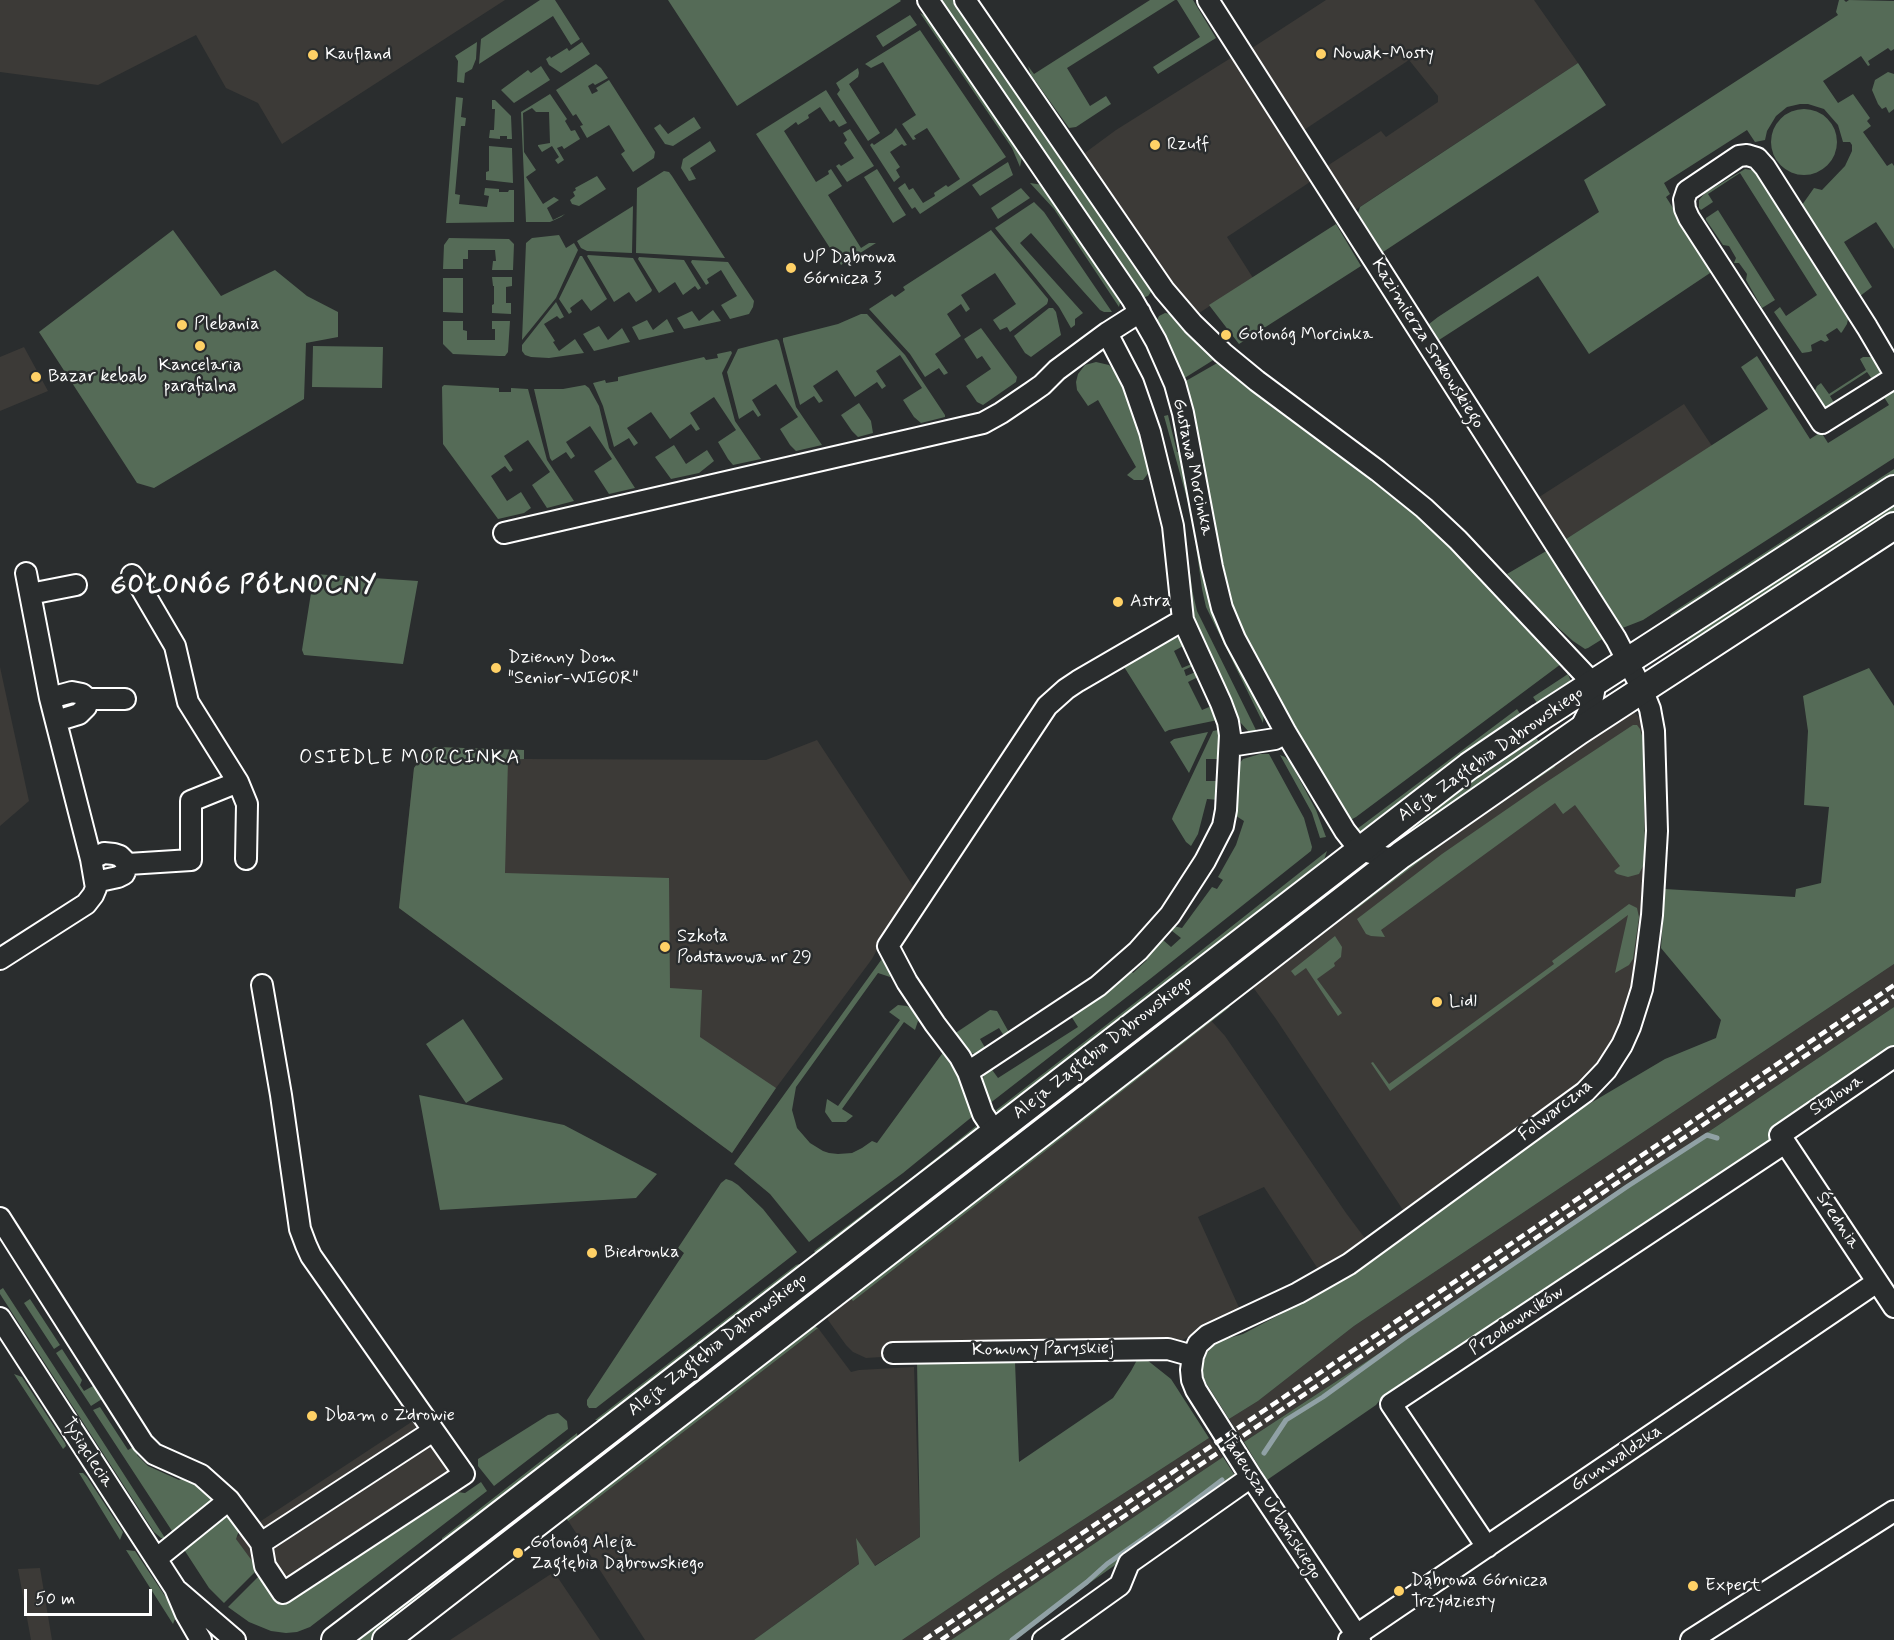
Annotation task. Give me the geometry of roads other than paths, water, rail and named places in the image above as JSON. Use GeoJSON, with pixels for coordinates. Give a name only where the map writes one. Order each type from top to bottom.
{"type":"FeatureCollection","features":[{"type":"Feature","properties":{"kind":"street","name":"Gustawa Morcinka"},"geometry":{"type":"LineString","coordinates":[[928,0],[1140,312],[1162,353],[1179,398],[1187,428],[1212,567],[1222,608],[1235,639],[1286,733],[1352,841]]}},
{"type":"Feature","properties":{"kind":"street"},"geometry":{"type":"LineString","coordinates":[[965,0],[1164,290],[1193,324],[1250,376],[1424,508],[1458,540],[1593,683],[1591,707],[1579,731]]}},
{"type":"Feature","properties":{"kind":"street","name":"Kazimierza Srokowskiego"},"geometry":{"type":"LineString","coordinates":[[1208,0],[1628,660],[1642,689]]}},
{"type":"Feature","properties":{"kind":"street"},"geometry":{"type":"LineString","coordinates":[[1894,373],[1855,307],[1757,158],[1747,155],[1739,156],[1687,191],[1684,200],[1689,218],[1822,423],[1894,378]]}},
{"type":"Feature","properties":{"kind":"street"},"geometry":{"type":"LineString","coordinates":[[504,533],[982,423],[1042,385],[1057,370],[1140,312]]}},
{"type":"Feature","properties":{"kind":"street"},"geometry":{"type":"LineString","coordinates":[[968,1072],[1098,987],[1138,951],[1170,915],[1210,854],[1223,826],[1230,746],[1228,722],[1184,620],[1173,526],[1150,432],[1133,383],[1107,333]]}},
{"type":"Feature","properties":{"kind":"street","name":"Aleja Zagłębia Dąbrowskiego"},"geometry":{"type":"LineString","coordinates":[[335,1640],[1160,1004],[1352,841],[1894,489]]}},
{"type":"Feature","properties":{"kind":"street","name":"Aleja Zagłębia Dąbrowskiego"},"geometry":{"type":"LineString","coordinates":[[386,1640],[1401,855],[1579,731],[1894,526]]}},
{"type":"Feature","properties":{"kind":"street"},"geometry":{"type":"LineString","coordinates":[[0,959],[86,904],[96,888],[91,859],[50,698],[26,573]]}},
{"type":"Feature","properties":{"kind":"street"},"geometry":{"type":"LineString","coordinates":[[132,575],[175,646],[188,702],[238,782],[247,804],[246,859]]}},
{"type":"Feature","properties":{"kind":"street"},"geometry":{"type":"LineString","coordinates":[[30,594],[76,585]]}},
{"type":"Feature","properties":{"kind":"street"},"geometry":{"type":"LineString","coordinates":[[995,1132],[983,1114],[968,1072],[960,1057],[907,982],[888,946],[1054,698],[1078,681],[1184,620]]}},
{"type":"Feature","properties":{"kind":"street","name":"Folwarczna"},"geometry":{"type":"LineString","coordinates":[[1192,1363],[1198,1344],[1208,1335],[1298,1293],[1358,1258],[1585,1092],[1613,1060],[1630,1027],[1639,999],[1652,915],[1658,831],[1656,754],[1652,719],[1642,689]]}},
{"type":"Feature","properties":{"kind":"street"},"geometry":{"type":"LineString","coordinates":[[50,698],[72,692],[82,694],[88,699],[125,699]]}},
{"type":"Feature","properties":{"kind":"street"},"geometry":{"type":"LineString","coordinates":[[56,721],[80,714],[86,707],[88,699]]}},
{"type":"Feature","properties":{"kind":"street"},"geometry":{"type":"LineString","coordinates":[[1230,746],[1275,739],[1286,733]]}},
{"type":"Feature","properties":{"kind":"street"},"geometry":{"type":"LineString","coordinates":[[91,859],[104,853],[120,856],[128,864],[191,860],[191,801],[238,782]]}},
{"type":"Feature","properties":{"kind":"street"},"geometry":{"type":"LineString","coordinates":[[1352,841],[1388,858],[1401,855]]}},
{"type":"Feature","properties":{"kind":"street"},"geometry":{"type":"LineString","coordinates":[[95,882],[124,874],[128,864]]}},
{"type":"Feature","properties":{"kind":"street"},"geometry":{"type":"LineString","coordinates":[[0,1218],[143,1443],[154,1454],[201,1475],[229,1500],[261,1543],[265,1566],[284,1593],[464,1474],[312,1256],[303,1238],[262,985]]}},
{"type":"Feature","properties":{"kind":"street"},"geometry":{"type":"LineString","coordinates":[[1160,1004],[1158,1015],[1163,1024],[1167,1027],[1179,1027]]}},
{"type":"Feature","properties":{"kind":"street","name":"Stalowa"},"geometry":{"type":"LineString","coordinates":[[1782,1139],[1894,1057]]}},
{"type":"Feature","properties":{"kind":"street","name":"Średnia"},"geometry":{"type":"LineString","coordinates":[[1782,1139],[1893,1303]]}},
{"type":"Feature","properties":{"kind":"street","name":"Przodowników"},"geometry":{"type":"LineString","coordinates":[[1487,1546],[1391,1404],[1782,1139]]}},
{"type":"Feature","properties":{"kind":"street","name":"Grunwaldzka"},"geometry":{"type":"LineString","coordinates":[[1355,1638],[1877,1282]]}},
{"type":"Feature","properties":{"kind":"street","name":"Tysiąclecia"},"geometry":{"type":"LineString","coordinates":[[0,1318],[175,1588],[201,1640]]}},
{"type":"Feature","properties":{"kind":"street","name":"Komuny Paryskiej"},"geometry":{"type":"LineString","coordinates":[[893,1353],[1168,1348],[1192,1363]]}},
{"type":"Feature","properties":{"kind":"street","name":"Tadeusza Urbańskiego"},"geometry":{"type":"LineString","coordinates":[[1192,1363],[1192,1380],[1196,1390],[1355,1638]]}},
{"type":"Feature","properties":{"kind":"street"},"geometry":{"type":"LineString","coordinates":[[261,1543],[433,1431]]}},
{"type":"Feature","properties":{"kind":"street"},"geometry":{"type":"LineString","coordinates":[[596,1441],[614,1464]]}},
{"type":"Feature","properties":{"kind":"street"},"geometry":{"type":"LineString","coordinates":[[1042,1640],[1120,1585],[1129,1563],[1251,1478]]}},
{"type":"Feature","properties":{"kind":"street"},"geometry":{"type":"LineString","coordinates":[[156,1558],[229,1500]]}},
{"type":"Feature","properties":{"kind":"street"},"geometry":{"type":"LineString","coordinates":[[1691,1640],[1894,1510]]}},
{"type":"Feature","properties":{"kind":"street","name":"Tysiąclecia"},"geometry":{"type":"LineString","coordinates":[[175,1588],[235,1640]]}},
{"type":"Feature","properties":{"kind":"waterway"},"geometry":{"type":"LineString","coordinates":[[1264,1453],[1286,1420],[1323,1397],[1406,1337],[1628,1186],[1707,1135],[1717,1138]]}},
{"type":"Feature","properties":{"kind":"waterway"},"geometry":{"type":"LineString","coordinates":[[1012,1640],[1107,1564],[1222,1480]]}},
{"type":"Feature","properties":{"kind":"railway"},"geometry":{"type":"LineString","coordinates":[[924,1640],[1894,985]]}},
{"type":"Feature","properties":{"kind":"railway"},"geometry":{"type":"LineString","coordinates":[[941,1640],[1894,996]]}},
{"type":"Feature","properties":{"kind":"place","name":"Nowak-Mosty"},"geometry":{"type":"Point","coordinates":[1321,54]}},
{"type":"Feature","properties":{"kind":"place","name":"Kaufland"},"geometry":{"type":"Point","coordinates":[313,55]}},
{"type":"Feature","properties":{"kind":"place","name":"Rzułf"},"geometry":{"type":"Point","coordinates":[1155,145]}},
{"type":"Feature","properties":{"kind":"place","name":"UP Dąbrowa Górnicza 3"},"geometry":{"type":"Point","coordinates":[791,268]}},
{"type":"Feature","properties":{"kind":"place","name":"Plebania"},"geometry":{"type":"Point","coordinates":[182,325]}},
{"type":"Feature","properties":{"kind":"place","name":"Gołonóg Morcinka"},"geometry":{"type":"Point","coordinates":[1226,335]}},
{"type":"Feature","properties":{"kind":"place","name":"Kancelaria parafialna"},"geometry":{"type":"Point","coordinates":[200,346]}},
{"type":"Feature","properties":{"kind":"place","name":"Bazar kebab"},"geometry":{"type":"Point","coordinates":[36,377]}},
{"type":"Feature","properties":{"kind":"place","name":"Astra"},"geometry":{"type":"Point","coordinates":[1118,602]}},
{"type":"Feature","properties":{"kind":"place","name":"Dzienny Dom \"Senior-WIGOR\""},"geometry":{"type":"Point","coordinates":[496,668]}},
{"type":"Feature","properties":{"kind":"place","name":"Szkoła Podstawowa nr 29"},"geometry":{"type":"Point","coordinates":[665,947]}},
{"type":"Feature","properties":{"kind":"place","name":"Lidl"},"geometry":{"type":"Point","coordinates":[1437,1002]}},
{"type":"Feature","properties":{"kind":"place","name":"Biedronka"},"geometry":{"type":"Point","coordinates":[592,1253]}},
{"type":"Feature","properties":{"kind":"place","name":"Dbam o Zdrowie"},"geometry":{"type":"Point","coordinates":[312,1416]}},
{"type":"Feature","properties":{"kind":"place","name":"Gołonóg Aleja Zagłębia Dąbrowskiego"},"geometry":{"type":"Point","coordinates":[518,1553]}},
{"type":"Feature","properties":{"kind":"place","name":"Expert"},"geometry":{"type":"Point","coordinates":[1693,1586]}},
{"type":"Feature","properties":{"kind":"place","name":"Dąbrowa Górnicza Trzydziesty"},"geometry":{"type":"Point","coordinates":[1399,1591]}},
{"type":"Feature","properties":{"kind":"district","name":"GOŁONÓG PÓŁNOCNY"},"geometry":{"type":"Point","coordinates":[244,587]}},
{"type":"Feature","properties":{"kind":"district","name":"OSIEDLE MORCINKA"},"geometry":{"type":"Point","coordinates":[410,759]}}]}
